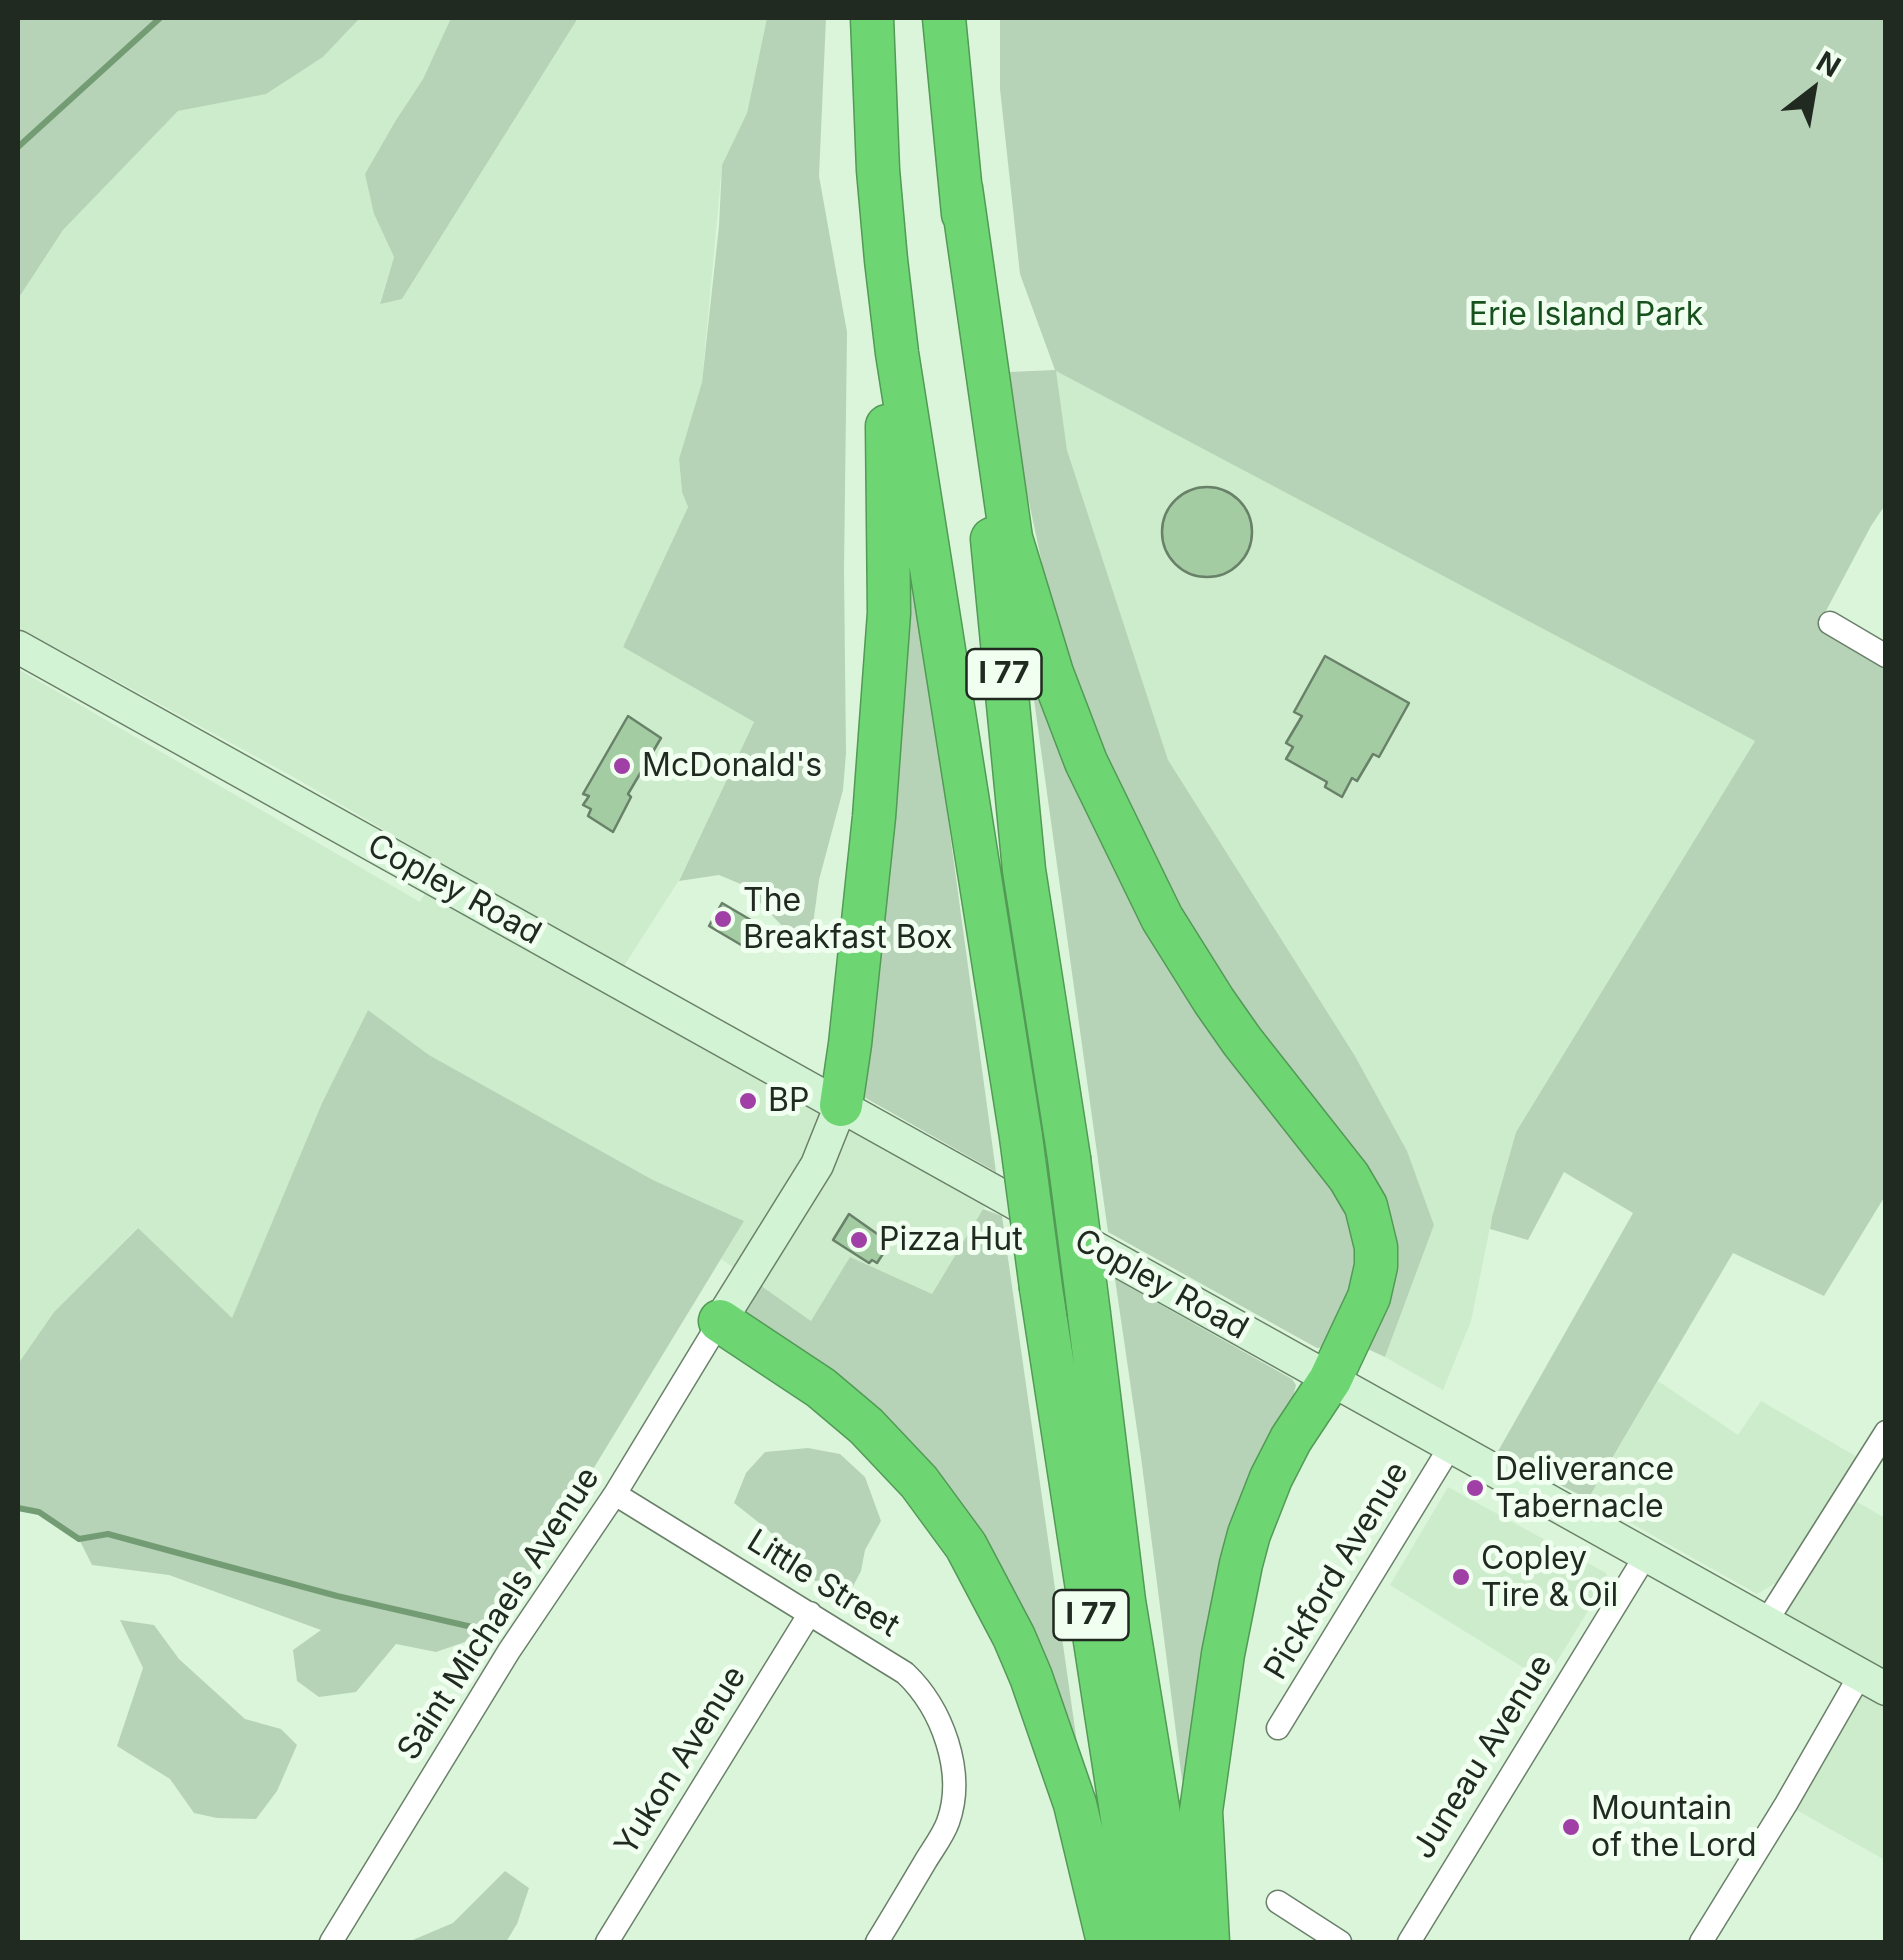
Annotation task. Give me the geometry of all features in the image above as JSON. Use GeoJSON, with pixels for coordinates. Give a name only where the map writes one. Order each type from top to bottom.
{"type":"FeatureCollection","features":[{"type":"Feature","properties":{"kind":"highway","name":"I 77"},"geometry":{"type":"LineString","coordinates":[[872,18],[878,170],[900,373],[1021,1136],[1141,1942]]}},
{"type":"Feature","properties":{"kind":"highway","name":"I 77"},"geometry":{"type":"LineString","coordinates":[[944,18],[1024,870],[1069,1158],[1124,1601],[1180,1942]]}},
{"type":"Feature","properties":{"kind":"highway"},"geometry":{"type":"LineString","coordinates":[[960,188],[1011,538],[1052,672],[1086,762],[1146,888],[1188,960],[1242,1041],[1349,1177],[1366,1206],[1376,1248],[1369,1297],[1330,1380],[1290,1438],[1240,1564],[1201,1811],[1208,1942]]}},
{"type":"Feature","properties":{"kind":"highway"},"geometry":{"type":"LineString","coordinates":[[841,1105],[874,817],[889,613],[886,260]]}},
{"type":"Feature","properties":{"kind":"highway"},"geometry":{"type":"LineString","coordinates":[[720,1321],[820,1388],[866,1426],[919,1482],[966,1546],[1031,1677],[1075,1804],[1108,1942]]}},
{"type":"Feature","properties":{"kind":"main road","name":"Copley Road"},"geometry":{"type":"LineString","coordinates":[[18,647],[1872,1682]]}},
{"type":"Feature","properties":{"kind":"main road"},"geometry":{"type":"LineString","coordinates":[[720,1321],[817,1165],[841,1105]]}},
{"type":"Feature","properties":{"kind":"street"},"geometry":{"type":"LineString","coordinates":[[1830,623],[1886,656]]}},
{"type":"Feature","properties":{"kind":"street","name":"Saint Michaels Avenue"},"geometry":{"type":"LineString","coordinates":[[331,1942],[509,1651],[615,1494],[720,1321]]}},
{"type":"Feature","properties":{"kind":"street"},"geometry":{"type":"LineString","coordinates":[[1766,1622],[1886,1432]]}},
{"type":"Feature","properties":{"kind":"street","name":"Pickford Avenue"},"geometry":{"type":"LineString","coordinates":[[1278,1728],[1450,1447]]}},
{"type":"Feature","properties":{"kind":"street","name":"Little Street"},"geometry":{"type":"LineString","coordinates":[[615,1494],[905,1673],[934,1710],[952,1766],[954,1795],[948,1823],[877,1942]]}},
{"type":"Feature","properties":{"kind":"street","name":"Juneau Avenue"},"geometry":{"type":"LineString","coordinates":[[1409,1942],[1646,1555]]}},
{"type":"Feature","properties":{"kind":"street","name":"Yukon Avenue"},"geometry":{"type":"LineString","coordinates":[[607,1942],[810,1614]]}},
{"type":"Feature","properties":{"kind":"street"},"geometry":{"type":"LineString","coordinates":[[1701,1942],[1786,1804],[1872,1682]]}},
{"type":"Feature","properties":{"kind":"street"},"geometry":{"type":"LineString","coordinates":[[1278,1902],[1340,1942]]}},
{"type":"Feature","properties":{"kind":"shaded area"},"geometry":{"type":"Polygon","coordinates":[[[360,18],[451,18],[423,79],[396,120],[374,214],[394,257],[380,302],[402,299],[578,18],[767,18],[747,113],[722,165],[702,382],[679,459],[682,492],[688,507],[623,647],[754,722],[679,880],[624,966],[297,779],[18,627],[18,299],[63,230],[178,111],[266,93],[323,57],[360,18]]]}},
{"type":"Feature","properties":{"kind":"shaded area"},"geometry":{"type":"Polygon","coordinates":[[[1055,370],[1755,741],[1516,1132],[1492,1217],[1471,1321],[1443,1390],[1385,1357],[1434,1225],[1407,1152],[1355,1056],[1168,761],[1067,450],[1055,370]]]}},
{"type":"Feature","properties":{"kind":"shaded area"},"geometry":{"type":"Polygon","coordinates":[[[18,669],[420,902],[431,883],[988,1201],[932,1294],[811,1321],[721,1259],[744,1221],[653,1180],[429,1055],[368,1010],[322,1103],[232,1319],[137,1228],[54,1312],[18,1364],[18,669]]]}},
{"type":"Feature","properties":{"kind":"shaded area"},"geometry":{"type":"Polygon","coordinates":[[[1658,1381],[1738,1435],[1761,1401],[1857,1457],[1779,1581],[1757,1594],[1588,1499],[1658,1381]]]}},
{"type":"Feature","properties":{"kind":"shaded area"},"geometry":{"type":"Polygon","coordinates":[[[1448,1487],[1606,1573],[1608,1578],[1545,1681],[1390,1585],[1448,1487]]]}},
{"type":"Feature","properties":{"kind":"shaded area"},"geometry":{"type":"Polygon","coordinates":[[[1845,1495],[1885,1518],[1885,1860],[1786,1804],[1859,1675],[1766,1622],[1845,1495]]]}},
{"type":"Feature","properties":{"kind":"green space"},"geometry":{"type":"Polygon","coordinates":[[[18,18],[360,18],[323,57],[266,94],[178,111],[63,230],[18,299],[18,18]]]}},
{"type":"Feature","properties":{"kind":"green space"},"geometry":{"type":"Polygon","coordinates":[[[451,18],[578,18],[402,299],[380,304],[394,257],[374,214],[365,174],[423,79],[451,18]]]}},
{"type":"Feature","properties":{"kind":"green space"},"geometry":{"type":"Polygon","coordinates":[[[767,18],[826,18],[819,176],[847,332],[846,753],[843,790],[819,880],[809,954],[743,885],[719,875],[679,881],[754,722],[623,647],[688,507],[682,492],[679,459],[702,382],[722,165],[747,113],[767,18]]]}},
{"type":"Feature","properties":{"kind":"green space","name":"Erie Island Park"},"geometry":{"type":"Polygon","coordinates":[[[1000,18],[1885,18],[1885,505],[1818,626],[1885,667],[1885,1196],[1824,1296],[1733,1253],[1588,1499],[1497,1453],[1633,1213],[1564,1172],[1528,1240],[1490,1229],[1492,1217],[1516,1132],[1755,741],[1056,371],[1067,450],[1168,760],[1355,1056],[1407,1151],[1434,1225],[1385,1357],[1359,1345],[1388,1235],[1194,947],[1063,663],[1022,469],[1009,372],[1055,370],[1020,274],[1000,89],[1000,18]]]}},
{"type":"Feature","properties":{"kind":"green space"},"geometry":{"type":"Polygon","coordinates":[[[914,569],[996,1172],[855,1092],[909,570],[914,569]]]}},
{"type":"Feature","properties":{"kind":"green space"},"geometry":{"type":"Polygon","coordinates":[[[1026,642],[1353,1204],[1364,1261],[1325,1347],[1317,1348],[1108,1232],[1026,642]]]}},
{"type":"Feature","properties":{"kind":"green space"},"geometry":{"type":"Polygon","coordinates":[[[368,1010],[429,1055],[653,1180],[744,1221],[494,1632],[436,1652],[396,1644],[356,1692],[319,1697],[297,1681],[293,1650],[321,1630],[169,1575],[92,1565],[79,1539],[39,1512],[18,1508],[18,1364],[54,1312],[138,1228],[232,1318],[322,1103],[368,1010]]]}},
{"type":"Feature","properties":{"kind":"green space"},"geometry":{"type":"Polygon","coordinates":[[[983,1209],[1002,1216],[1078,1750],[994,1568],[749,1327],[744,1302],[757,1283],[811,1321],[850,1257],[932,1294],[983,1209]]]}},
{"type":"Feature","properties":{"kind":"green space"},"geometry":{"type":"Polygon","coordinates":[[[1115,1279],[1292,1379],[1296,1385],[1195,1781],[1182,1780],[1115,1279]]]}},
{"type":"Feature","properties":{"kind":"green space"},"geometry":{"type":"Polygon","coordinates":[[[808,1448],[840,1454],[865,1477],[881,1521],[865,1550],[861,1571],[849,1594],[828,1598],[803,1564],[734,1503],[746,1473],[765,1452],[808,1448]]]}},
{"type":"Feature","properties":{"kind":"green space"},"geometry":{"type":"Polygon","coordinates":[[[120,1620],[154,1625],[179,1659],[245,1719],[281,1729],[297,1745],[277,1791],[256,1819],[194,1813],[170,1779],[117,1746],[143,1668],[120,1620]]]}},
{"type":"Feature","properties":{"kind":"green space"},"geometry":{"type":"Polygon","coordinates":[[[505,1871],[529,1888],[517,1924],[506,1942],[408,1942],[453,1923],[505,1871]]]}},
{"type":"Feature","properties":{"kind":"building"},"geometry":{"type":"Polygon","coordinates":[[[1207,487],[1239,500],[1252,532],[1239,564],[1207,577],[1175,564],[1162,532],[1175,500],[1207,487]]]}},
{"type":"Feature","properties":{"kind":"building"},"geometry":{"type":"Polygon","coordinates":[[[1325,656],[1409,703],[1379,757],[1373,754],[1342,797],[1325,787],[1327,782],[1286,759],[1293,747],[1286,743],[1302,716],[1294,712],[1325,656]]]}},
{"type":"Feature","properties":{"kind":"building","name":"McDonald's"},"geometry":{"type":"Polygon","coordinates":[[[628,716],[661,738],[628,794],[631,797],[613,832],[588,816],[591,809],[583,805],[589,796],[583,794],[628,716]]]}},
{"type":"Feature","properties":{"kind":"building"},"geometry":{"type":"Polygon","coordinates":[[[722,903],[761,926],[748,949],[709,926],[722,903]]]}},
{"type":"Feature","properties":{"kind":"building","name":"Pizza Hut"},"geometry":{"type":"Polygon","coordinates":[[[849,1214],[890,1243],[877,1263],[869,1263],[833,1240],[849,1214]]]}},
{"type":"Feature","properties":{"kind":"waterway"},"geometry":{"type":"LineString","coordinates":[[18,147],[160,18]]}},
{"type":"Feature","properties":{"kind":"waterway"},"geometry":{"type":"LineString","coordinates":[[18,1508],[39,1512],[79,1539],[108,1534],[337,1596],[494,1632]]}},
{"type":"Feature","properties":{"kind":"place","name":"McDonald's"},"geometry":{"type":"Point","coordinates":[622,766]}},
{"type":"Feature","properties":{"kind":"place","name":"The Breakfast Box"},"geometry":{"type":"Point","coordinates":[723,919]}},
{"type":"Feature","properties":{"kind":"place","name":"BP"},"geometry":{"type":"Point","coordinates":[748,1101]}},
{"type":"Feature","properties":{"kind":"place","name":"Pizza Hut"},"geometry":{"type":"Point","coordinates":[859,1240]}},
{"type":"Feature","properties":{"kind":"place","name":"Deliverance Tabernacle"},"geometry":{"type":"Point","coordinates":[1475,1488]}},
{"type":"Feature","properties":{"kind":"place","name":"Copley Tire & Oil"},"geometry":{"type":"Point","coordinates":[1461,1577]}},
{"type":"Feature","properties":{"kind":"place","name":"Mountain of the Lord"},"geometry":{"type":"Point","coordinates":[1571,1827]}}]}
